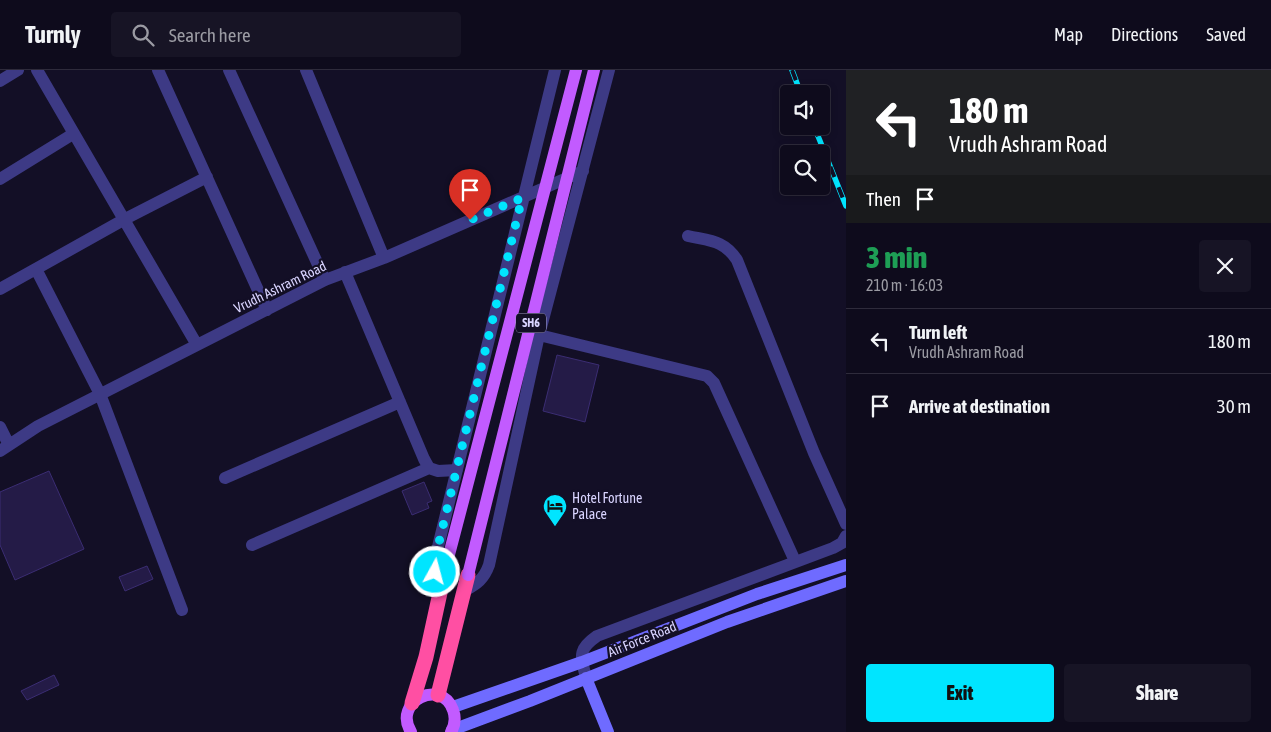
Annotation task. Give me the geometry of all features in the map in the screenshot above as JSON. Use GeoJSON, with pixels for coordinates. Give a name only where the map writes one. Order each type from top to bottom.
{"type":"FeatureCollection","features":[{"type":"Feature","properties":{"kind":"highway","name":"SH6"},"geometry":{"type":"LineString","coordinates":[[412,703],[426,657],[445,570]]}},
{"type":"Feature","properties":{"kind":"highway","name":"SH6"},"geometry":{"type":"LineString","coordinates":[[438,695],[468,575]]}},
{"type":"Feature","properties":{"kind":"main road","name":"SH6"},"geometry":{"type":"LineString","coordinates":[[445,570],[576,70]]}},
{"type":"Feature","properties":{"kind":"main road","name":"SH6"},"geometry":{"type":"LineString","coordinates":[[468,575],[594,70]]}},
{"type":"Feature","properties":{"kind":"main road"},"geometry":{"type":"LineString","coordinates":[[412,703],[420,697],[429,694],[438,695],[447,700],[453,707],[455,716],[451,731]]}},
{"type":"Feature","properties":{"kind":"main road","name":"SH6"},"geometry":{"type":"LineString","coordinates":[[409,731],[408,711],[412,703]]}},
{"type":"Feature","properties":{"kind":"street"},"geometry":{"type":"LineString","coordinates":[[0,81],[18,70]]}},
{"type":"Feature","properties":{"kind":"street"},"geometry":{"type":"LineString","coordinates":[[37,70],[197,345]]}},
{"type":"Feature","properties":{"kind":"street"},"geometry":{"type":"LineString","coordinates":[[158,70],[267,310]]}},
{"type":"Feature","properties":{"kind":"street"},"geometry":{"type":"LineString","coordinates":[[229,70],[325,280]]}},
{"type":"Feature","properties":{"kind":"street"},"geometry":{"type":"LineString","coordinates":[[306,70],[384,258]]}},
{"type":"Feature","properties":{"kind":"street"},"geometry":{"type":"LineString","coordinates":[[441,588],[435,572],[435,559],[522,198],[555,70]]}},
{"type":"Feature","properties":{"kind":"street"},"geometry":{"type":"LineString","coordinates":[[464,590],[480,582],[486,575],[489,565],[539,335],[609,70]]}},
{"type":"Feature","properties":{"kind":"street"},"geometry":{"type":"LineString","coordinates":[[0,178],[73,134]]}},
{"type":"Feature","properties":{"kind":"street","name":"Vrudh Ashram Road"},"geometry":{"type":"LineString","coordinates":[[5,448],[38,426],[325,280],[384,258],[583,171]]}},
{"type":"Feature","properties":{"kind":"street"},"geometry":{"type":"LineString","coordinates":[[0,289],[125,219],[206,177]]}},
{"type":"Feature","properties":{"kind":"street"},"geometry":{"type":"LineString","coordinates":[[688,236],[722,244],[730,249],[737,260],[810,444],[846,524]]}},
{"type":"Feature","properties":{"kind":"street"},"geometry":{"type":"LineString","coordinates":[[36,269],[100,394],[182,610]]}},
{"type":"Feature","properties":{"kind":"street"},"geometry":{"type":"LineString","coordinates":[[345,272],[429,468]]}},
{"type":"Feature","properties":{"kind":"street"},"geometry":{"type":"LineString","coordinates":[[539,335],[707,376],[714,383],[795,561]]}},
{"type":"Feature","properties":{"kind":"street"},"geometry":{"type":"LineString","coordinates":[[225,478],[400,402]]}},
{"type":"Feature","properties":{"kind":"street"},"geometry":{"type":"LineString","coordinates":[[0,427],[5,448]]}},
{"type":"Feature","properties":{"kind":"street"},"geometry":{"type":"LineString","coordinates":[[252,545],[429,468],[438,471],[457,470]]}},
{"type":"Feature","properties":{"kind":"street"},"geometry":{"type":"LineString","coordinates":[[608,732],[586,678],[580,654],[585,644],[597,636],[833,548],[842,543],[846,536]]}},
{"type":"Feature","properties":{"kind":"street","name":"Air Force Road"},"geometry":{"type":"LineString","coordinates":[[453,707],[582,662],[757,594],[846,565]]}},
{"type":"Feature","properties":{"kind":"street","name":"Air Force Road"},"geometry":{"type":"LineString","coordinates":[[451,731],[727,622],[846,581]]}},
{"type":"Feature","properties":{"kind":"building"},"geometry":{"type":"Polygon","coordinates":[[[557,355],[599,365],[585,422],[543,411],[557,355]]]}},
{"type":"Feature","properties":{"kind":"building"},"geometry":{"type":"Polygon","coordinates":[[[49,471],[84,549],[15,580],[0,545],[0,492],[49,471]]]}},
{"type":"Feature","properties":{"kind":"building"},"geometry":{"type":"Polygon","coordinates":[[[424,482],[432,501],[427,503],[429,508],[412,515],[402,491],[424,482]]]}},
{"type":"Feature","properties":{"kind":"building"},"geometry":{"type":"Polygon","coordinates":[[[147,566],[153,579],[125,591],[119,577],[147,566]]]}},
{"type":"Feature","properties":{"kind":"building"},"geometry":{"type":"Polygon","coordinates":[[[54,675],[59,685],[27,700],[21,691],[54,675]]]}},
{"type":"Feature","properties":{"kind":"railway"},"geometry":{"type":"LineString","coordinates":[[792,70],[798,85]]}},
{"type":"Feature","properties":{"kind":"railway"},"geometry":{"type":"LineString","coordinates":[[818,135],[846,206]]}},
{"type":"Feature","properties":{"kind":"place","name":"Hotel Fortune Palace"},"geometry":{"type":"Point","coordinates":[555,527]}},
{"type":"Feature","properties":{"kind":"route"},"geometry":{"type":"LineString","coordinates":[[435,572],[435,559],[522,198],[470,220]]}}]}
